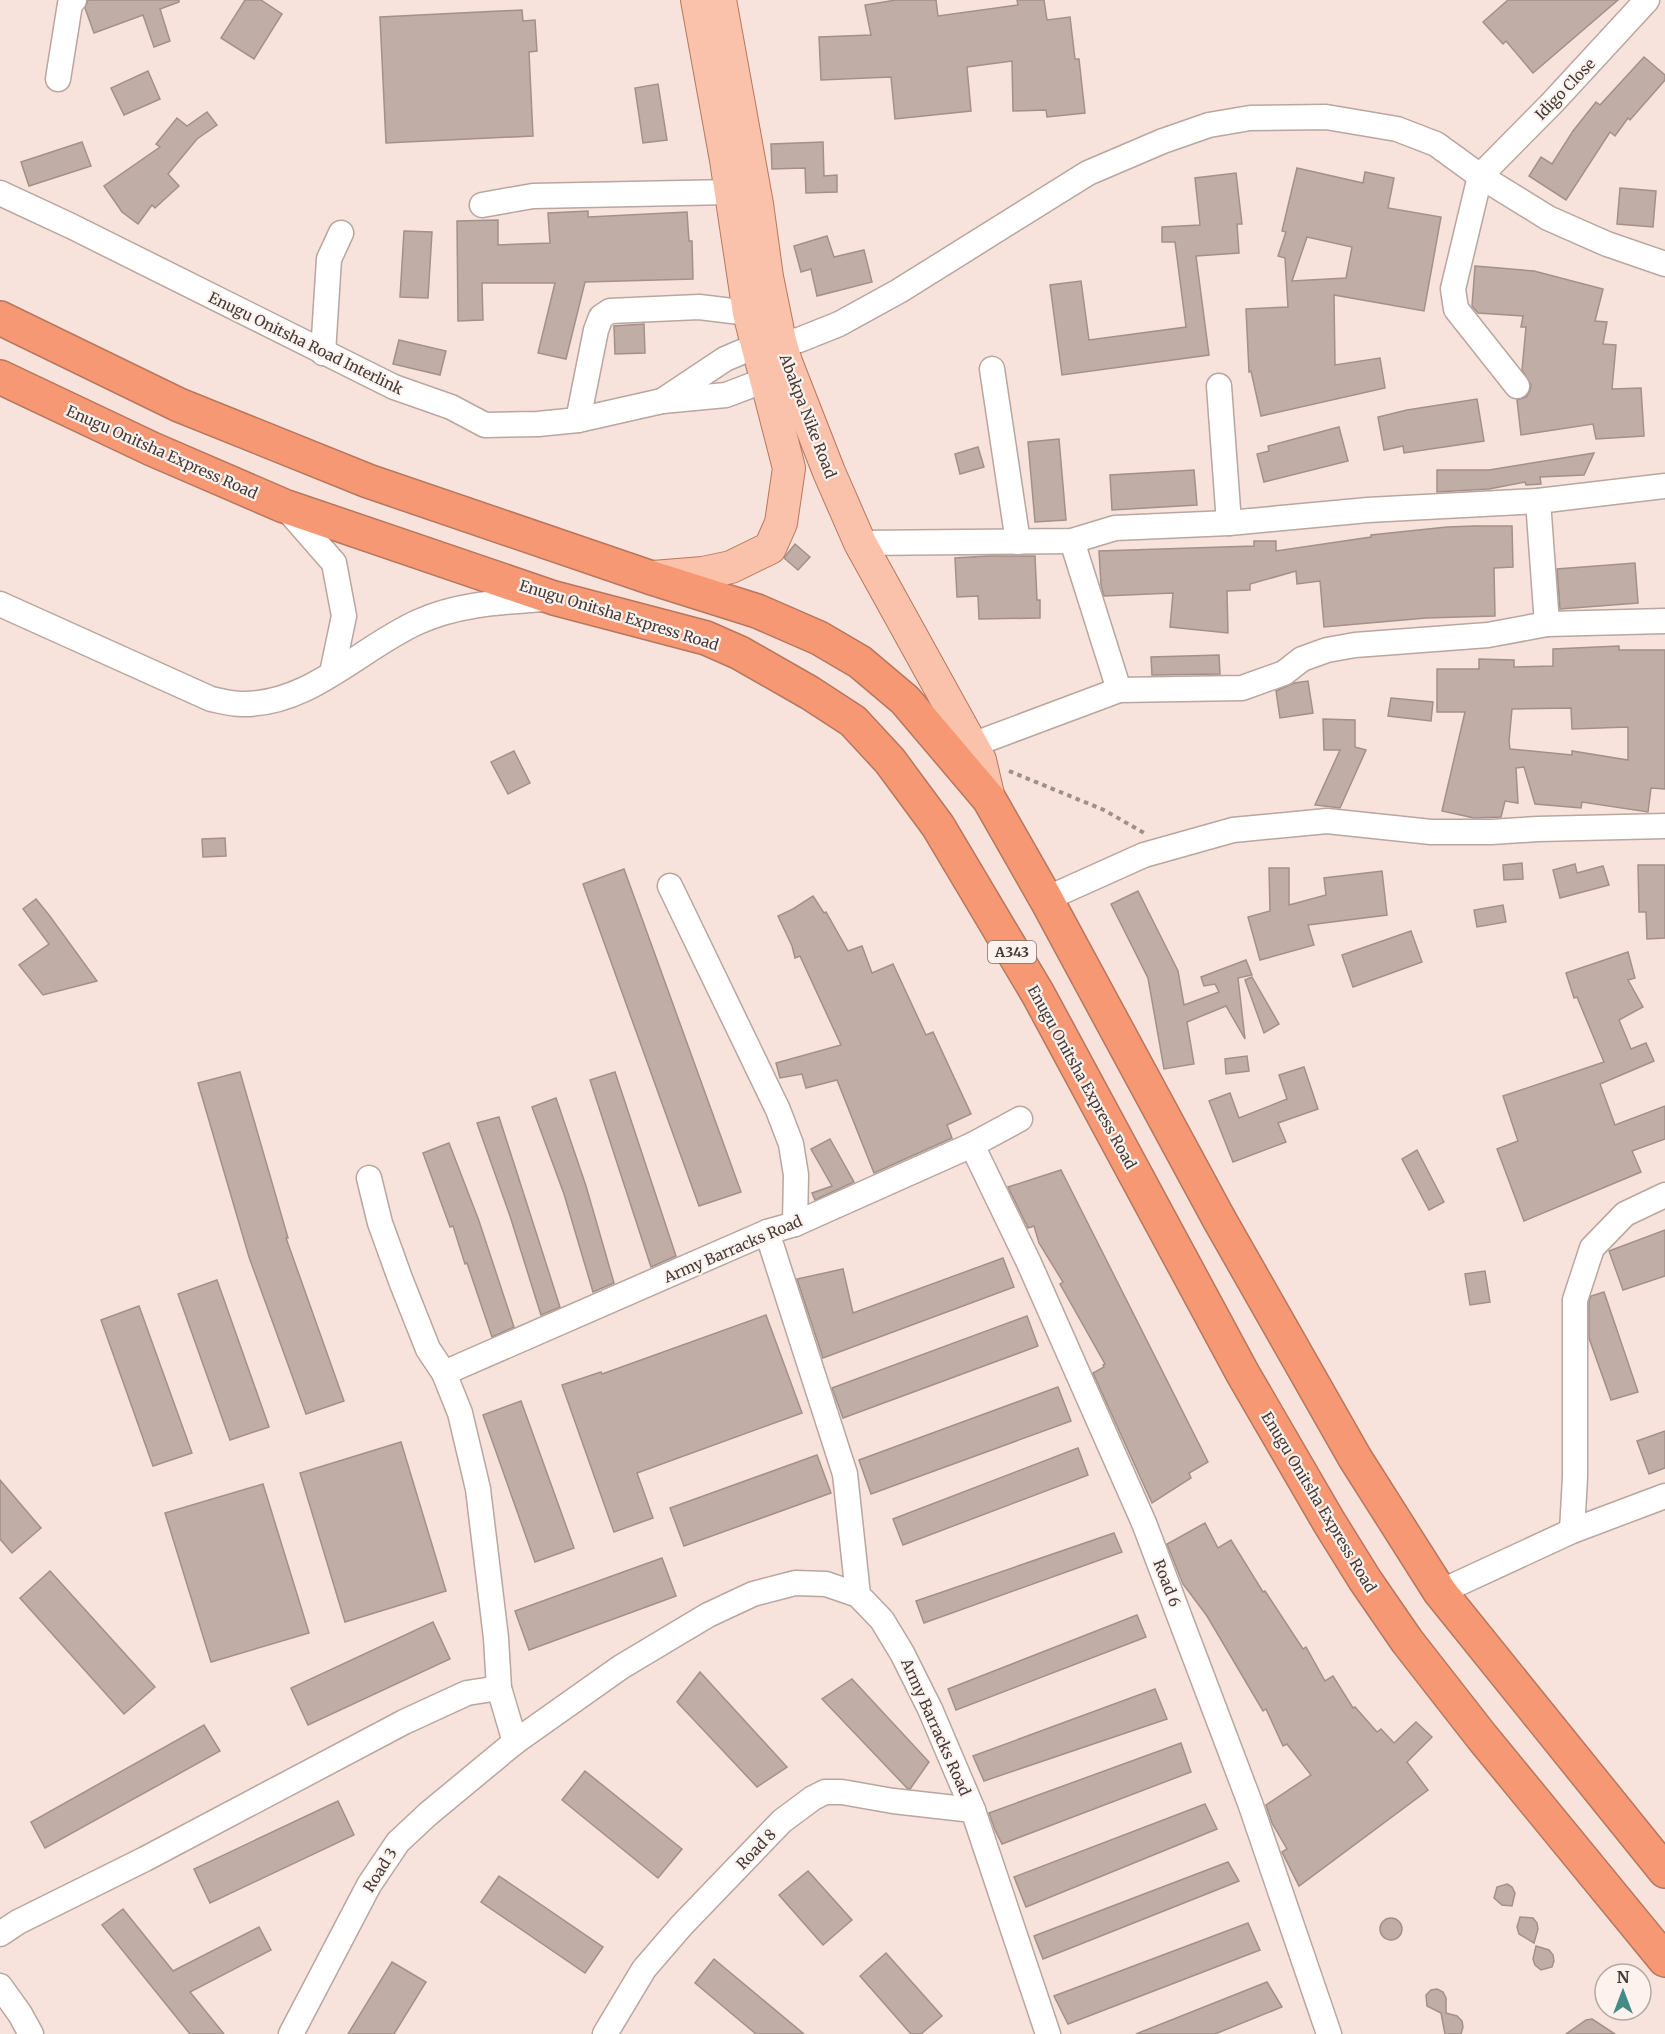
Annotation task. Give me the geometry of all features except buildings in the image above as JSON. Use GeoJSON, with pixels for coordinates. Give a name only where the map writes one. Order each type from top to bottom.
{"type":"FeatureCollection","features":[{"type":"Feature","properties":{"kind":"highway"},"geometry":{"type":"LineString","coordinates":[[0,318],[179,405],[347,472],[649,577],[757,610],[819,638],[860,662],[905,700],[989,799],[1046,899],[1219,1219],[1354,1458],[1440,1592],[1665,1871]]}},
{"type":"Feature","properties":{"kind":"highway","name":"Enugu Onitsha Express Road"},"geometry":{"type":"LineString","coordinates":[[0,377],[152,449],[284,506],[554,598],[706,638],[740,653],[810,693],[853,721],[890,761],[938,826],[1038,994],[1243,1374],[1365,1580],[1407,1641],[1475,1728],[1665,1960]]}},
{"type":"Feature","properties":{"kind":"main road","name":"Abakpa Nike Road"},"geometry":{"type":"LineString","coordinates":[[697,0],[731,192],[749,313],[777,362],[860,543],[976,752],[989,799]]}},
{"type":"Feature","properties":{"kind":"main road","name":"Abakpa Nike Road"},"geometry":{"type":"LineString","coordinates":[[720,0],[756,204],[777,362]]}},
{"type":"Feature","properties":{"kind":"main road"},"geometry":{"type":"LineString","coordinates":[[649,577],[703,573],[731,567],[770,548],[781,523],[789,468],[777,362]]}},
{"type":"Feature","properties":{"kind":"street"},"geometry":{"type":"LineString","coordinates":[[58,79],[70,4],[74,0]]}},
{"type":"Feature","properties":{"kind":"street","name":"Idigo Close"},"geometry":{"type":"LineString","coordinates":[[1480,176],[1554,102],[1647,0]]}},
{"type":"Feature","properties":{"kind":"street"},"geometry":{"type":"LineString","coordinates":[[777,362],[899,291],[1088,173],[1163,141],[1209,126],[1250,118],[1326,117],[1397,129],[1436,144],[1480,176],[1548,218],[1607,244],[1665,264]]}},
{"type":"Feature","properties":{"kind":"street"},"geometry":{"type":"LineString","coordinates":[[1480,176],[1453,289],[1456,309],[1517,386]]}},
{"type":"Feature","properties":{"kind":"street"},"geometry":{"type":"LineString","coordinates":[[482,205],[533,196],[731,192]]}},
{"type":"Feature","properties":{"kind":"street","name":"Enugu Onitsha Road Interlink"},"geometry":{"type":"LineString","coordinates":[[0,193],[394,387],[451,407],[485,425],[538,424],[578,420],[662,401],[726,395],[777,362]]}},
{"type":"Feature","properties":{"kind":"street"},"geometry":{"type":"LineString","coordinates":[[323,352],[329,259],[341,233]]}},
{"type":"Feature","properties":{"kind":"street"},"geometry":{"type":"LineString","coordinates":[[578,420],[596,330],[601,317],[610,310],[699,307],[749,313]]}},
{"type":"Feature","properties":{"kind":"street","name":"Enugu Onitsha Road Interlink"},"geometry":{"type":"LineString","coordinates":[[662,401],[725,359],[777,362]]}},
{"type":"Feature","properties":{"kind":"street"},"geometry":{"type":"LineString","coordinates":[[992,369],[1018,542]]}},
{"type":"Feature","properties":{"kind":"street"},"geometry":{"type":"LineString","coordinates":[[1219,386],[1229,523]]}},
{"type":"Feature","properties":{"kind":"street"},"geometry":{"type":"LineString","coordinates":[[860,543],[1072,541],[1115,528],[1229,523],[1368,510],[1538,501],[1665,486]]}},
{"type":"Feature","properties":{"kind":"street"},"geometry":{"type":"LineString","coordinates":[[1538,501],[1547,624]]}},
{"type":"Feature","properties":{"kind":"street"},"geometry":{"type":"LineString","coordinates":[[284,506],[334,563],[344,616],[332,673]]}},
{"type":"Feature","properties":{"kind":"street"},"geometry":{"type":"LineString","coordinates":[[1072,541],[1119,690]]}},
{"type":"Feature","properties":{"kind":"street"},"geometry":{"type":"LineString","coordinates":[[0,604],[211,699],[242,704],[272,701],[308,688],[417,622],[444,612],[483,604],[554,598]]}},
{"type":"Feature","properties":{"kind":"street"},"geometry":{"type":"LineString","coordinates":[[976,752],[1119,690],[1242,688],[1284,673],[1302,659],[1327,650],[1354,645],[1488,635],[1547,624],[1665,621]]}},
{"type":"Feature","properties":{"kind":"street"},"geometry":{"type":"LineString","coordinates":[[1046,899],[1144,855],[1233,830],[1327,821],[1431,832],[1665,826]]}},
{"type":"Feature","properties":{"kind":"street"},"geometry":{"type":"LineString","coordinates":[[670,885],[778,1110],[791,1144],[796,1175],[795,1224]]}},
{"type":"Feature","properties":{"kind":"street","name":"Army Barracks Road"},"geometry":{"type":"LineString","coordinates":[[444,1374],[767,1232],[795,1224],[972,1145],[1020,1119]]}},
{"type":"Feature","properties":{"kind":"street","name":"Road 6"},"geometry":{"type":"LineString","coordinates":[[972,1145],[1029,1263],[1144,1523],[1250,1803],[1329,2034]]}},
{"type":"Feature","properties":{"kind":"street"},"geometry":{"type":"LineString","coordinates":[[369,1178],[380,1223],[401,1281],[428,1349],[444,1374],[460,1413],[478,1489],[496,1638],[499,1688],[515,1742]]}},
{"type":"Feature","properties":{"kind":"street"},"geometry":{"type":"LineString","coordinates":[[1572,1531],[1575,1477],[1575,1300],[1592,1248],[1625,1214],[1665,1194]]}},
{"type":"Feature","properties":{"kind":"street"},"geometry":{"type":"LineString","coordinates":[[767,1232],[845,1474],[858,1595]]}},
{"type":"Feature","properties":{"kind":"street"},"geometry":{"type":"LineString","coordinates":[[1440,1592],[1572,1531],[1665,1496]]}},
{"type":"Feature","properties":{"kind":"street","name":"Army Barracks Road"},"geometry":{"type":"LineString","coordinates":[[515,1742],[611,1673],[664,1640],[708,1615],[753,1594],[795,1582],[826,1584],[858,1595],[882,1620],[902,1653],[930,1709],[973,1810],[1048,2034]]}},
{"type":"Feature","properties":{"kind":"street"},"geometry":{"type":"LineString","coordinates":[[0,1934],[18,1922],[404,1722],[467,1693],[499,1688]]}},
{"type":"Feature","properties":{"kind":"street","name":"Road 3"},"geometry":{"type":"LineString","coordinates":[[291,2034],[369,1885],[398,1842],[515,1742]]}},
{"type":"Feature","properties":{"kind":"street","name":"Road 8"},"geometry":{"type":"LineString","coordinates":[[605,2034],[644,1970],[682,1925],[782,1821],[813,1798],[825,1792],[842,1792],[893,1801],[973,1810]]}},
{"type":"Feature","properties":{"kind":"street"},"geometry":{"type":"LineString","coordinates":[[0,1986],[31,2034]]}},
{"type":"Feature","properties":{"kind":"path"},"geometry":{"type":"LineString","coordinates":[[976,752],[1104,810],[1170,848]]}}]}
